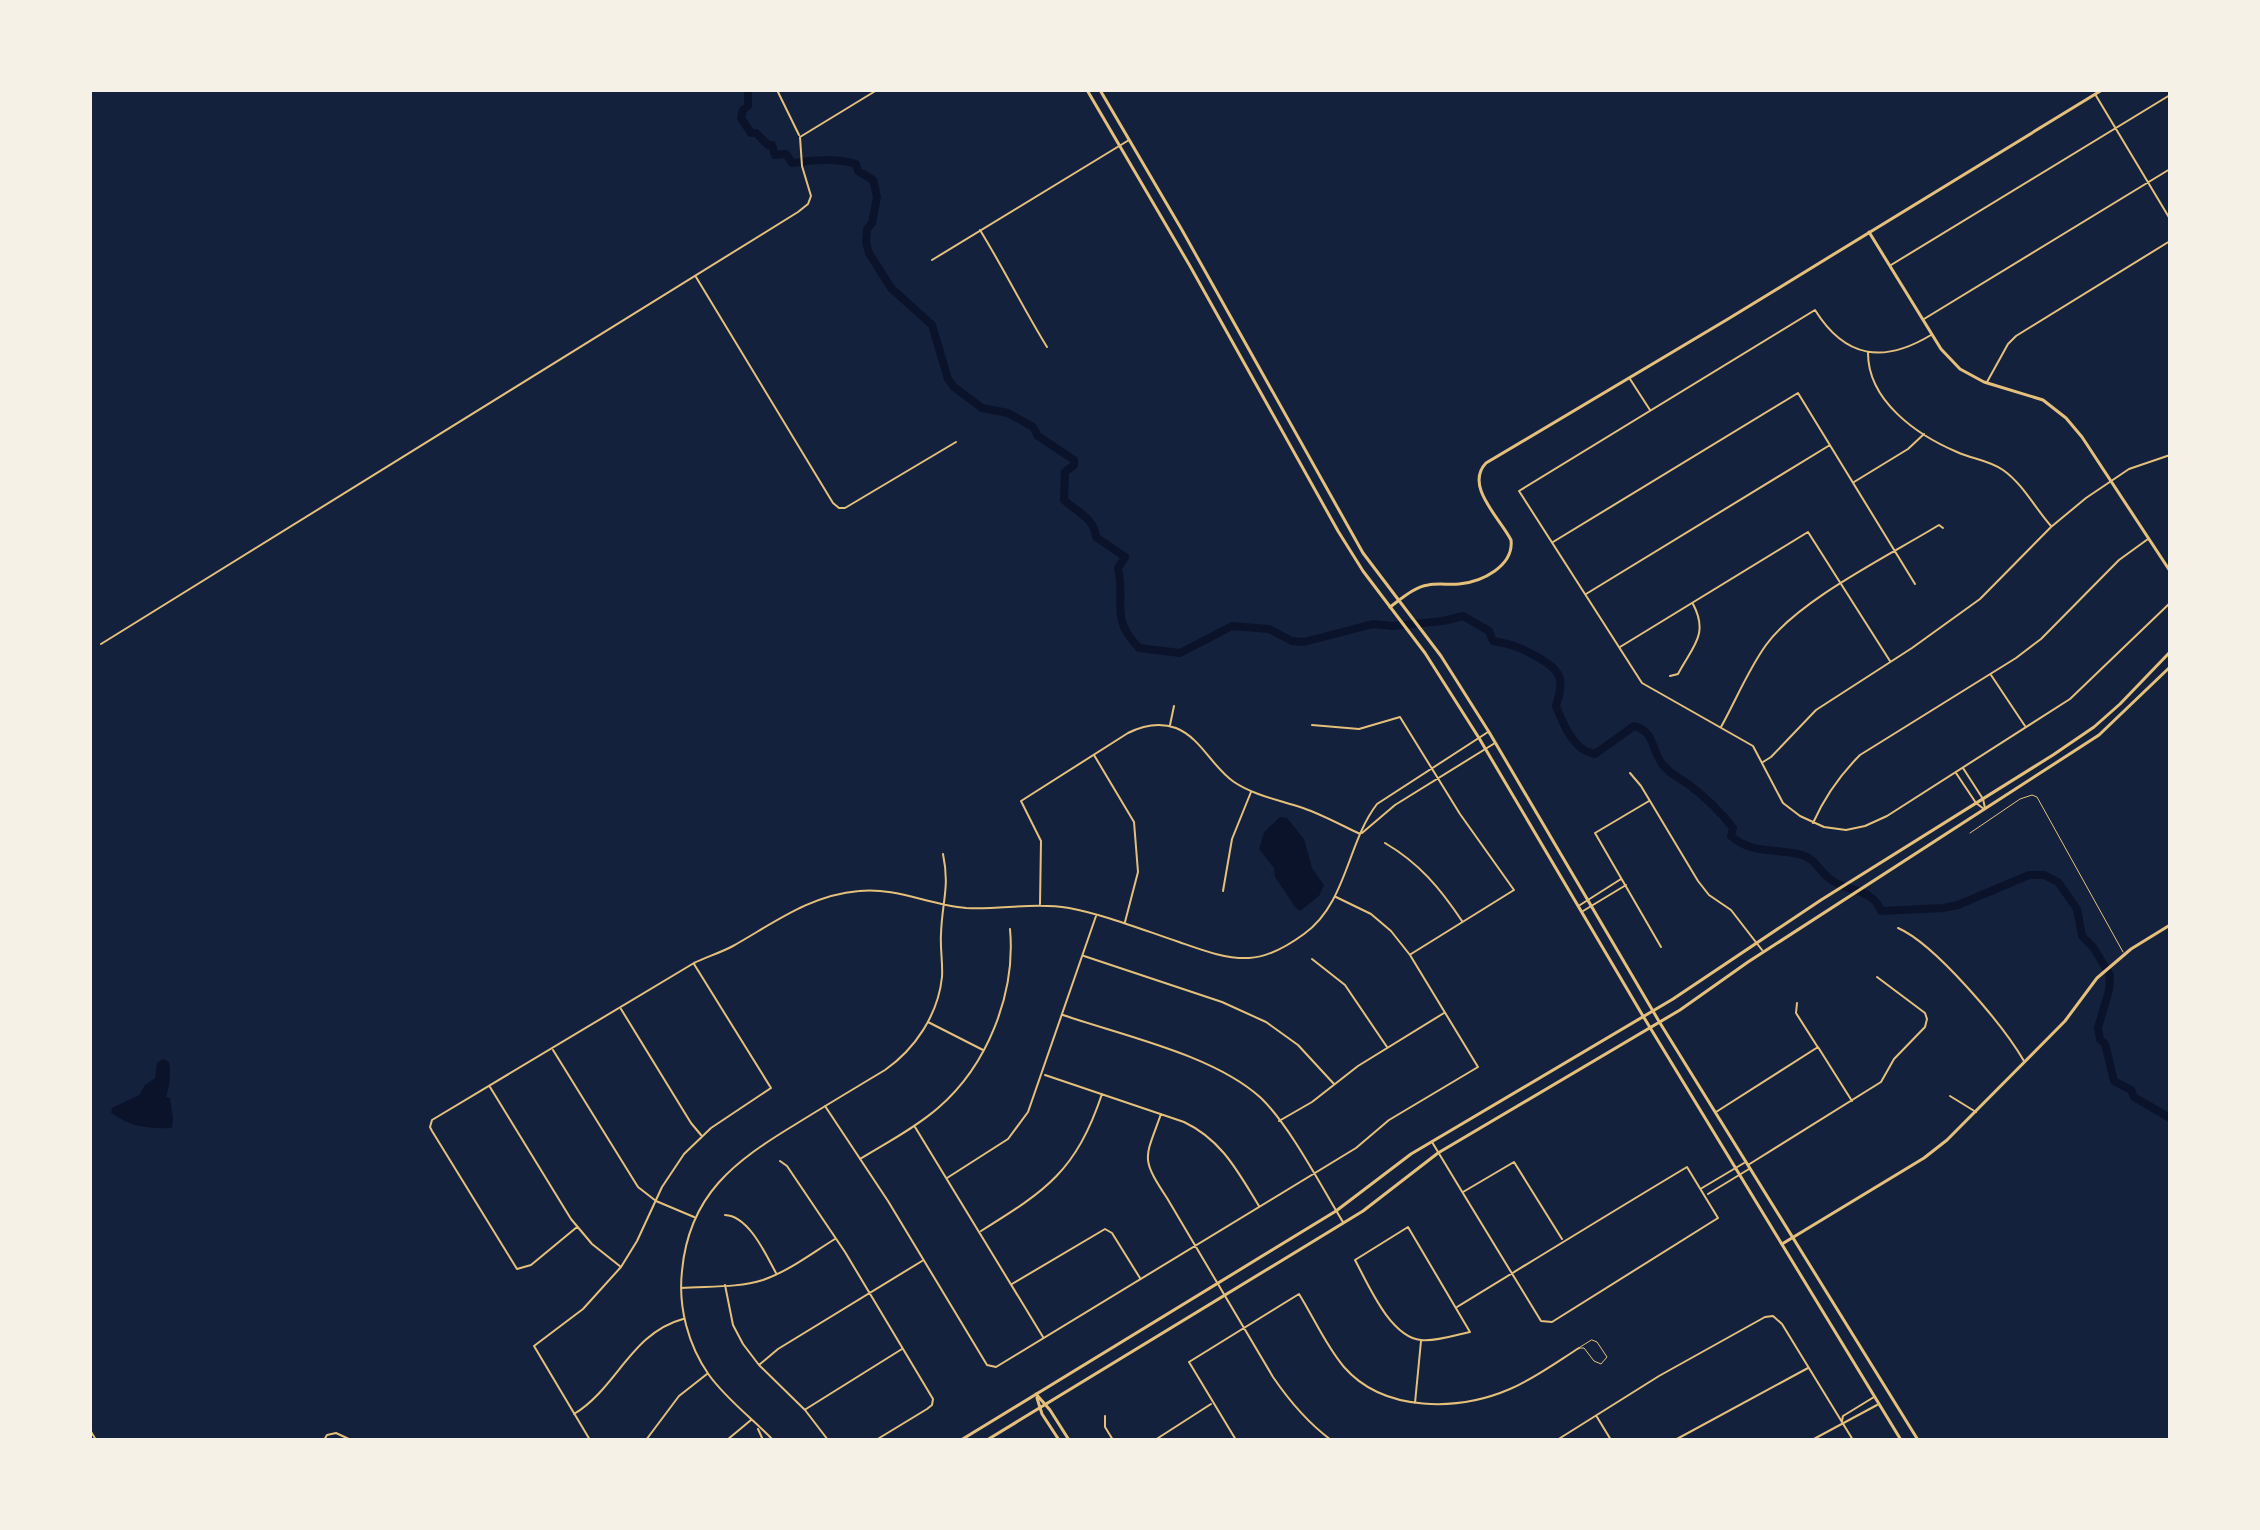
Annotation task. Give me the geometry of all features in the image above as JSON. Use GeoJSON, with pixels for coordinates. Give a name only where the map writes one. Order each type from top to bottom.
{"type":"FeatureCollection","features":[{"type":"Feature","properties":{"kind":"main road"},"geometry":{"type":"LineString","coordinates":[[1087,90],[1190,266],[1338,531],[1479,738],[1643,1016],[1901,1440]]}},
{"type":"Feature","properties":{"kind":"main road"},"geometry":{"type":"LineString","coordinates":[[1100,90],[1363,553],[1441,656],[1489,732],[1660,1023],[1918,1440]]}},
{"type":"Feature","properties":{"kind":"main road"},"geometry":{"type":"LineString","coordinates":[[1390,607],[1423,586],[1472,581],[1502,566],[1511,553],[1511,540],[1480,489],[1478,478],[1481,468],[1490,460],[2102,90]]}},
{"type":"Feature","properties":{"kind":"main road"},"geometry":{"type":"LineString","coordinates":[[1869,232],[1941,349],[1960,369],[1986,383],[2043,400],[2077,431],[2170,571]]}},
{"type":"Feature","properties":{"kind":"main road"},"geometry":{"type":"LineString","coordinates":[[1190,266],[1199,260]]}},
{"type":"Feature","properties":{"kind":"main road"},"geometry":{"type":"LineString","coordinates":[[1272,414],[1281,409]]}},
{"type":"Feature","properties":{"kind":"main road"},"geometry":{"type":"LineString","coordinates":[[961,1440],[1336,1211],[1431,1141],[1653,1011],[2094,727],[2170,652]]}},
{"type":"Feature","properties":{"kind":"main road"},"geometry":{"type":"LineString","coordinates":[[987,1440],[1363,1211],[1438,1153],[1660,1023],[2099,735],[2170,667]]}},
{"type":"Feature","properties":{"kind":"main road"},"geometry":{"type":"LineString","coordinates":[[1782,1244],[1924,1158],[1947,1140],[2065,1021],[2085,990],[2097,978],[2124,954],[2170,925]]}},
{"type":"Feature","properties":{"kind":"main road"},"geometry":{"type":"LineString","coordinates":[[1579,1055],[1586,1067]]}},
{"type":"Feature","properties":{"kind":"main road"},"geometry":{"type":"LineString","coordinates":[[1508,1097],[1515,1108]]}},
{"type":"Feature","properties":{"kind":"main road"},"geometry":{"type":"LineString","coordinates":[[1036,1394],[1069,1440]]}},
{"type":"Feature","properties":{"kind":"main road"},"geometry":{"type":"LineString","coordinates":[[1036,1394],[1059,1440]]}},
{"type":"Feature","properties":{"kind":"street"},"geometry":{"type":"LineString","coordinates":[[101,644],[808,204],[811,193],[802,165],[800,137],[777,90]]}},
{"type":"Feature","properties":{"kind":"street"},"geometry":{"type":"LineString","coordinates":[[800,137],[877,90]]}},
{"type":"Feature","properties":{"kind":"street"},"geometry":{"type":"LineString","coordinates":[[2095,94],[2170,219]]}},
{"type":"Feature","properties":{"kind":"street"},"geometry":{"type":"LineString","coordinates":[[1890,266],[2170,95]]}},
{"type":"Feature","properties":{"kind":"street"},"geometry":{"type":"LineString","coordinates":[[932,260],[1129,140]]}},
{"type":"Feature","properties":{"kind":"street"},"geometry":{"type":"LineString","coordinates":[[1923,320],[2170,169]]}},
{"type":"Feature","properties":{"kind":"street"},"geometry":{"type":"LineString","coordinates":[[979,229],[1047,347]]}},
{"type":"Feature","properties":{"kind":"street"},"geometry":{"type":"LineString","coordinates":[[1986,383],[2008,344],[2016,336],[2170,241]]}},
{"type":"Feature","properties":{"kind":"street"},"geometry":{"type":"LineString","coordinates":[[695,275],[833,503],[839,508],[845,508],[956,442]]}},
{"type":"Feature","properties":{"kind":"street"},"geometry":{"type":"LineString","coordinates":[[1932,334],[1897,352],[1868,351],[1850,346],[1833,333],[1815,310],[1519,491],[1642,683],[1753,746],[1783,803],[1813,823],[1846,830],[1887,816],[2070,699],[2170,603]]}},
{"type":"Feature","properties":{"kind":"street"},"geometry":{"type":"LineString","coordinates":[[1868,351],[1868,367],[1874,387],[1896,413],[1924,434],[1960,454],[1993,463],[2006,472],[2051,527]]}},
{"type":"Feature","properties":{"kind":"street"},"geometry":{"type":"LineString","coordinates":[[1629,378],[1650,410]]}},
{"type":"Feature","properties":{"kind":"street"},"geometry":{"type":"LineString","coordinates":[[1552,542],[1798,393],[1915,584]]}},
{"type":"Feature","properties":{"kind":"street"},"geometry":{"type":"LineString","coordinates":[[1853,483],[1908,449],[1924,434]]}},
{"type":"Feature","properties":{"kind":"street"},"geometry":{"type":"LineString","coordinates":[[1585,594],[1830,445]]}},
{"type":"Feature","properties":{"kind":"street"},"geometry":{"type":"LineString","coordinates":[[1762,763],[1816,710],[1980,599],[2051,527],[2110,481],[2129,469],[2170,456]]}},
{"type":"Feature","properties":{"kind":"street"},"geometry":{"type":"LineString","coordinates":[[1720,728],[1766,645],[1783,626],[1809,604],[1841,584],[1939,525],[1943,528]]}},
{"type":"Feature","properties":{"kind":"street"},"geometry":{"type":"LineString","coordinates":[[1620,648],[1808,532],[1890,662]]}},
{"type":"Feature","properties":{"kind":"street"},"geometry":{"type":"LineString","coordinates":[[1813,823],[1822,801],[1839,776],[1860,755],[2041,639],[2119,560],[2149,538]]}},
{"type":"Feature","properties":{"kind":"street"},"geometry":{"type":"LineString","coordinates":[[1670,676],[1678,674],[1702,629],[1701,619],[1692,603]]}},
{"type":"Feature","properties":{"kind":"street"},"geometry":{"type":"LineString","coordinates":[[1990,674],[2025,727]]}},
{"type":"Feature","properties":{"kind":"street"},"geometry":{"type":"LineString","coordinates":[[1170,726],[1174,706]]}},
{"type":"Feature","properties":{"kind":"street"},"geometry":{"type":"LineString","coordinates":[[1312,725],[1359,729],[1400,717],[1514,890],[1410,955]]}},
{"type":"Feature","properties":{"kind":"street"},"geometry":{"type":"LineString","coordinates":[[1040,905],[1041,841],[1021,801],[1144,726],[1170,726],[1188,735],[1225,775],[1251,791],[1304,808],[1361,834]]}},
{"type":"Feature","properties":{"kind":"street"},"geometry":{"type":"LineString","coordinates":[[577,1227],[525,1269],[517,1269],[432,1131],[432,1120],[694,963],[732,947],[796,908],[835,894],[862,890],[892,892],[944,905],[980,908],[1040,905],[1097,915],[1216,955],[1251,958],[1282,948],[1307,933],[1323,917],[1335,897],[1364,821],[1377,804],[1489,732]]}},
{"type":"Feature","properties":{"kind":"street"},"geometry":{"type":"LineString","coordinates":[[1361,834],[1395,805],[1495,743]]}},
{"type":"Feature","properties":{"kind":"street"},"geometry":{"type":"LineString","coordinates":[[1094,755],[1134,822],[1138,872],[1124,924]]}},
{"type":"Feature","properties":{"kind":"street"},"geometry":{"type":"LineString","coordinates":[[1963,767],[1983,799],[1985,809]]}},
{"type":"Feature","properties":{"kind":"street"},"geometry":{"type":"LineString","coordinates":[[1956,772],[1976,803],[1985,809]]}},
{"type":"Feature","properties":{"kind":"street"},"geometry":{"type":"LineString","coordinates":[[1630,773],[1650,800],[1703,888],[1731,910],[1764,952]]}},
{"type":"Feature","properties":{"kind":"street"},"geometry":{"type":"LineString","coordinates":[[1223,891],[1232,839],[1251,791]]}},
{"type":"Feature","properties":{"kind":"street"},"geometry":{"type":"LineString","coordinates":[[1650,800],[1595,833],[1661,947]]}},
{"type":"Feature","properties":{"kind":"street"},"geometry":{"type":"LineString","coordinates":[[1385,843],[1409,857],[1426,873],[1463,922]]}},
{"type":"Feature","properties":{"kind":"street"},"geometry":{"type":"LineString","coordinates":[[773,1440],[758,1428],[708,1373],[692,1343],[684,1318],[681,1288],[685,1247],[695,1218],[716,1184],[741,1158],[895,1062],[913,1045],[936,1002],[941,980],[941,932],[947,878],[943,854]]}},
{"type":"Feature","properties":{"kind":"street"},"geometry":{"type":"LineString","coordinates":[[1580,905],[1623,878]]}},
{"type":"Feature","properties":{"kind":"street"},"geometry":{"type":"LineString","coordinates":[[1583,911],[1626,885]]}},
{"type":"Feature","properties":{"kind":"street"},"geometry":{"type":"LineString","coordinates":[[825,1106],[888,1201],[985,1361],[989,1367],[996,1367],[1356,1148],[1389,1120],[1478,1067],[1410,955],[1371,914],[1335,897]]}},
{"type":"Feature","properties":{"kind":"street"},"geometry":{"type":"LineString","coordinates":[[947,1178],[992,1151],[1012,1134],[1031,1107],[1097,915]]}},
{"type":"Feature","properties":{"kind":"street"},"geometry":{"type":"LineString","coordinates":[[1898,928],[1925,946],[1997,1020],[2024,1062]]}},
{"type":"Feature","properties":{"kind":"street"},"geometry":{"type":"LineString","coordinates":[[859,1160],[940,1106],[958,1089],[984,1050],[1007,985],[1010,929]]}},
{"type":"Feature","properties":{"kind":"street"},"geometry":{"type":"LineString","coordinates":[[1083,956],[1222,1002],[1266,1022],[1298,1045],[1334,1084]]}},
{"type":"Feature","properties":{"kind":"street"},"geometry":{"type":"LineString","coordinates":[[1312,959],[1345,985],[1387,1048]]}},
{"type":"Feature","properties":{"kind":"street"},"geometry":{"type":"LineString","coordinates":[[590,1440],[534,1346],[583,1309],[621,1267],[675,1167],[702,1136],[771,1088],[694,963]]}},
{"type":"Feature","properties":{"kind":"street"},"geometry":{"type":"LineString","coordinates":[[1707,1195],[1747,1166],[1881,1082],[1894,1059],[1927,1023],[1925,1013],[1877,977]]}},
{"type":"Feature","properties":{"kind":"street"},"geometry":{"type":"LineString","coordinates":[[1797,1003],[1796,1013],[1852,1101]]}},
{"type":"Feature","properties":{"kind":"street"},"geometry":{"type":"LineString","coordinates":[[620,1007],[702,1136]]}},
{"type":"Feature","properties":{"kind":"street"},"geometry":{"type":"LineString","coordinates":[[1279,1121],[1445,1012]]}},
{"type":"Feature","properties":{"kind":"street"},"geometry":{"type":"LineString","coordinates":[[1063,1015],[1214,1066],[1238,1079],[1263,1100],[1279,1121],[1343,1223]]}},
{"type":"Feature","properties":{"kind":"street"},"geometry":{"type":"LineString","coordinates":[[927,1022],[984,1050]]}},
{"type":"Feature","properties":{"kind":"street"},"geometry":{"type":"LineString","coordinates":[[1715,1113],[1818,1047]]}},
{"type":"Feature","properties":{"kind":"street"},"geometry":{"type":"LineString","coordinates":[[552,1048],[631,1178],[656,1201],[695,1218]]}},
{"type":"Feature","properties":{"kind":"street"},"geometry":{"type":"LineString","coordinates":[[1043,1074],[1194,1127],[1218,1144],[1259,1207]]}},
{"type":"Feature","properties":{"kind":"street"},"geometry":{"type":"LineString","coordinates":[[490,1086],[577,1227],[592,1244],[621,1267]]}},
{"type":"Feature","properties":{"kind":"street"},"geometry":{"type":"LineString","coordinates":[[980,1232],[1030,1201],[1058,1176],[1086,1137],[1102,1094]]}},
{"type":"Feature","properties":{"kind":"street"},"geometry":{"type":"LineString","coordinates":[[1950,1096],[1976,1112]]}},
{"type":"Feature","properties":{"kind":"street"},"geometry":{"type":"LineString","coordinates":[[1161,1114],[1149,1149],[1147,1165],[1151,1176],[1291,1404],[1331,1440]]}},
{"type":"Feature","properties":{"kind":"street"},"geometry":{"type":"LineString","coordinates":[[915,1125],[1044,1338]]}},
{"type":"Feature","properties":{"kind":"street"},"geometry":{"type":"LineString","coordinates":[[1431,1141],[1462,1193],[1512,1274],[1541,1321],[1552,1322],[1718,1218],[1707,1195],[1687,1167],[1563,1241],[1512,1274],[1457,1307]]}},
{"type":"Feature","properties":{"kind":"street"},"geometry":{"type":"LineString","coordinates":[[780,1161],[787,1166],[836,1239],[931,1394],[933,1402],[930,1407],[876,1440]]}},
{"type":"Feature","properties":{"kind":"street"},"geometry":{"type":"LineString","coordinates":[[1462,1193],[1514,1162],[1563,1241]]}},
{"type":"Feature","properties":{"kind":"street"},"geometry":{"type":"LineString","coordinates":[[1702,1188],[1736,1168],[1747,1166]]}},
{"type":"Feature","properties":{"kind":"street"},"geometry":{"type":"LineString","coordinates":[[725,1215],[733,1216],[751,1233],[777,1274]]}},
{"type":"Feature","properties":{"kind":"street"},"geometry":{"type":"LineString","coordinates":[[1408,1227],[1457,1307],[1470,1332],[1421,1340],[1402,1332],[1390,1320],[1355,1260],[1408,1227]]}},
{"type":"Feature","properties":{"kind":"street"},"geometry":{"type":"LineString","coordinates":[[1011,1285],[1108,1229],[1140,1279]]}},
{"type":"Feature","properties":{"kind":"street"},"geometry":{"type":"LineString","coordinates":[[681,1288],[751,1283],[777,1274],[836,1239]]}},
{"type":"Feature","properties":{"kind":"street"},"geometry":{"type":"LineString","coordinates":[[759,1365],[774,1352],[923,1261]]}},
{"type":"Feature","properties":{"kind":"street"},"geometry":{"type":"LineString","coordinates":[[725,1285],[733,1325],[743,1344],[759,1365],[805,1410],[828,1440]]}},
{"type":"Feature","properties":{"kind":"street"},"geometry":{"type":"LineString","coordinates":[[1236,1440],[1189,1362],[1299,1294],[1344,1367],[1378,1393],[1415,1404],[1463,1401],[1498,1394],[1514,1388],[1579,1348]]}},
{"type":"Feature","properties":{"kind":"street"},"geometry":{"type":"LineString","coordinates":[[1557,1440],[1659,1376],[1765,1317],[1773,1316],[1782,1324],[1853,1440]]}},
{"type":"Feature","properties":{"kind":"street"},"geometry":{"type":"LineString","coordinates":[[574,1414],[598,1397],[624,1361],[648,1337],[662,1326],[684,1318]]}},
{"type":"Feature","properties":{"kind":"street"},"geometry":{"type":"LineString","coordinates":[[1415,1404],[1421,1340]]}},
{"type":"Feature","properties":{"kind":"street"},"geometry":{"type":"LineString","coordinates":[[805,1410],[903,1348]]}},
{"type":"Feature","properties":{"kind":"street"},"geometry":{"type":"LineString","coordinates":[[1675,1440],[1809,1368]]}},
{"type":"Feature","properties":{"kind":"street"},"geometry":{"type":"LineString","coordinates":[[646,1440],[679,1396],[708,1373]]}},
{"type":"Feature","properties":{"kind":"street"},"geometry":{"type":"LineString","coordinates":[[1842,1423],[1843,1416],[1874,1397]]}},
{"type":"Feature","properties":{"kind":"street"},"geometry":{"type":"LineString","coordinates":[[1155,1440],[1213,1403]]}},
{"type":"Feature","properties":{"kind":"street"},"geometry":{"type":"LineString","coordinates":[[1812,1440],[1878,1404]]}},
{"type":"Feature","properties":{"kind":"street"},"geometry":{"type":"LineString","coordinates":[[1105,1416],[1105,1427],[1113,1440]]}},
{"type":"Feature","properties":{"kind":"street"},"geometry":{"type":"LineString","coordinates":[[1596,1416],[1611,1440]]}},
{"type":"Feature","properties":{"kind":"street"},"geometry":{"type":"LineString","coordinates":[[727,1440],[751,1420]]}},
{"type":"Feature","properties":{"kind":"street"},"geometry":{"type":"LineString","coordinates":[[758,1428],[763,1440]]}},
{"type":"Feature","properties":{"kind":"street"},"geometry":{"type":"LineString","coordinates":[[90,1430],[96,1440]]}},
{"type":"Feature","properties":{"kind":"street"},"geometry":{"type":"LineString","coordinates":[[324,1440],[327,1435],[336,1433],[351,1440]]}},
{"type":"Feature","properties":{"kind":"lane"},"geometry":{"type":"LineString","coordinates":[[1970,833],[2020,799],[2037,797],[2124,954]]}},
{"type":"Feature","properties":{"kind":"lane"},"geometry":{"type":"LineString","coordinates":[[1595,1340],[1607,1357],[1601,1364],[1597,1363],[1584,1348],[1579,1348],[1595,1340]]}},
{"type":"Feature","properties":{"kind":"water"},"geometry":{"type":"Polygon","coordinates":[[[1280,817],[1287,818],[1304,839],[1312,868],[1324,885],[1319,896],[1300,911],[1259,849],[1264,832],[1280,817]]]}},
{"type":"Feature","properties":{"kind":"water"},"geometry":{"type":"Polygon","coordinates":[[[163,1059],[170,1066],[166,1097],[170,1098],[172,1128],[140,1126],[111,1113],[112,1108],[139,1095],[145,1085],[155,1078],[157,1063],[163,1059]]]}},
{"type":"Feature","properties":{"kind":"waterway"},"geometry":{"type":"LineString","coordinates":[[748,90],[748,106],[741,118],[751,133],[756,133],[772,145],[775,155],[786,154],[792,163],[824,160],[856,164],[858,171],[873,180],[877,197],[872,223],[867,229],[869,253],[891,288],[932,325],[948,379],[954,387],[982,408],[1008,413],[1033,427],[1038,436],[1074,460],[1074,465],[1065,472],[1064,500],[1088,520],[1096,537],[1125,557],[1118,568],[1121,619],[1139,648],[1180,653],[1232,626],[1269,629],[1292,641],[1304,642],[1373,624],[1393,626],[1463,616],[1489,631],[1493,641],[1523,650],[1554,668],[1561,684],[1556,706],[1570,736],[1581,748],[1595,754],[1634,726],[1641,728],[1665,768],[1718,810],[1733,828],[1731,836],[1756,849],[1807,857],[1836,883],[1872,898],[1881,911],[1958,905],[2029,875],[2044,875],[2058,882],[2077,909],[2082,936],[2093,947],[2110,975],[2098,1028],[2114,1081],[2170,1118]]}}]}
